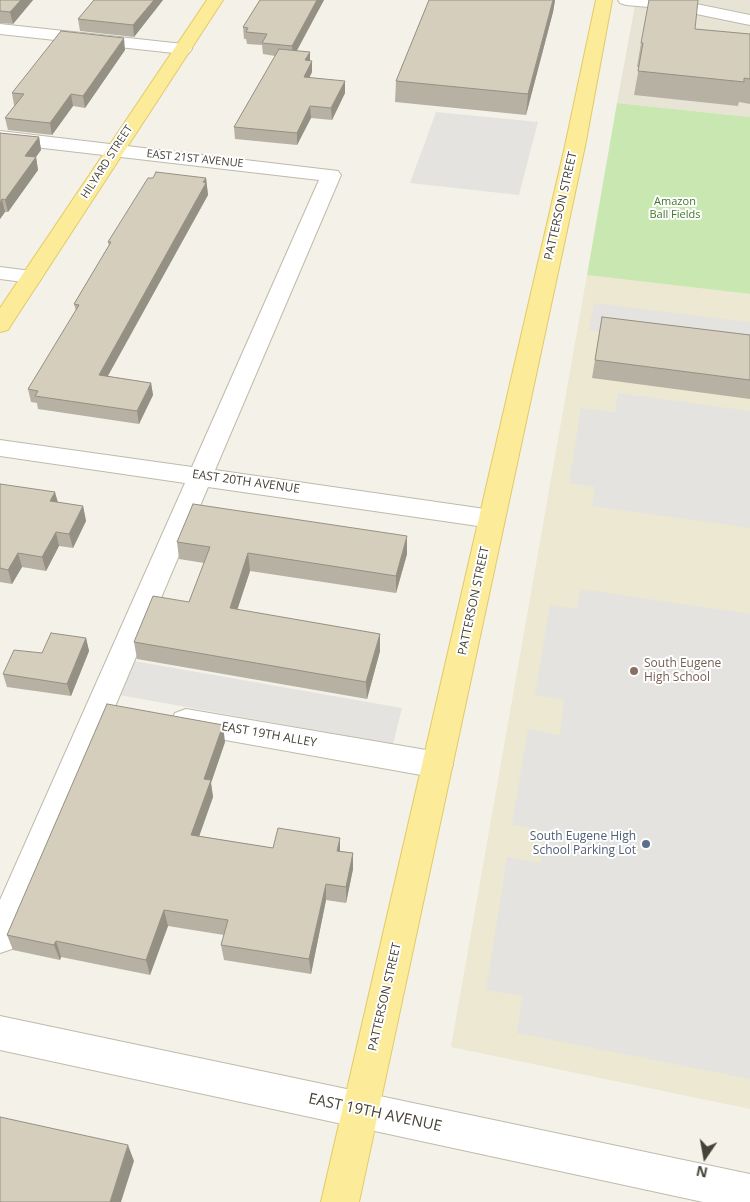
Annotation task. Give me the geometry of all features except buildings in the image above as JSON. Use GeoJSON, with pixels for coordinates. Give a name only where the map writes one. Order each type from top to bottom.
{"type":"FeatureCollection","features":[{"type":"Feature","properties":{"kind":"main road","name":"HILYARD STREET"},"geometry":{"type":"LineString","coordinates":[[0,325],[215,0]]}},
{"type":"Feature","properties":{"kind":"main road","name":"PATTERSON STREET"},"geometry":{"type":"LineString","coordinates":[[340,1202],[575,146],[604,0]]}},
{"type":"Feature","properties":{"kind":"street"},"geometry":{"type":"LineString","coordinates":[[626,0],[680,6],[750,20]]}},
{"type":"Feature","properties":{"kind":"street"},"geometry":{"type":"LineString","coordinates":[[0,29],[183,48]]}},
{"type":"Feature","properties":{"kind":"street","name":"EAST 21ST AVENUE"},"geometry":{"type":"LineString","coordinates":[[0,137],[331,175],[200,475]]}},
{"type":"Feature","properties":{"kind":"street"},"geometry":{"type":"LineString","coordinates":[[0,274],[32,277]]}},
{"type":"Feature","properties":{"kind":"street","name":"EAST 20TH AVENUE"},"geometry":{"type":"LineString","coordinates":[[0,448],[200,475],[492,519]]}},
{"type":"Feature","properties":{"kind":"street"},"geometry":{"type":"LineString","coordinates":[[0,938],[200,475]]}},
{"type":"Feature","properties":{"kind":"street"},"geometry":{"type":"LineString","coordinates":[[101,706],[130,711]]}},
{"type":"Feature","properties":{"kind":"street","name":"EAST 19TH ALLEY"},"geometry":{"type":"LineString","coordinates":[[159,716],[438,765]]}},
{"type":"Feature","properties":{"kind":"street","name":"EAST 19TH AVENUE"},"geometry":{"type":"LineString","coordinates":[[0,1033],[750,1193]]}},
{"type":"Feature","properties":{"kind":"shaded area"},"geometry":{"type":"Polygon","coordinates":[[[636,0],[750,0],[750,117],[617,103],[636,0]]]}},
{"type":"Feature","properties":{"kind":"shaded area"},"geometry":{"type":"Polygon","coordinates":[[[436,112],[538,122],[519,195],[410,183],[436,112]]]}},
{"type":"Feature","properties":{"kind":"shaded area","name":"South Eugene High School"},"geometry":{"type":"Polygon","coordinates":[[[587,275],[750,294],[750,1109],[451,1047],[587,275]]]}},
{"type":"Feature","properties":{"kind":"shaded area"},"geometry":{"type":"Polygon","coordinates":[[[594,303],[750,322],[750,351],[589,330],[594,303]]]}},
{"type":"Feature","properties":{"kind":"shaded area"},"geometry":{"type":"Polygon","coordinates":[[[618,393],[750,411],[750,528],[592,506],[595,487],[569,483],[581,408],[615,412],[618,393]]]}},
{"type":"Feature","properties":{"kind":"shaded area","name":"South Eugene High School Parking Lot"},"geometry":{"type":"Polygon","coordinates":[[[581,589],[750,614],[750,1079],[517,1033],[522,996],[486,990],[507,857],[540,863],[545,831],[512,825],[528,729],[560,735],[564,700],[535,695],[550,605],[577,609],[581,589]]]}},
{"type":"Feature","properties":{"kind":"shaded area"},"geometry":{"type":"Polygon","coordinates":[[[134,661],[402,708],[393,744],[119,695],[134,661]]]}},
{"type":"Feature","properties":{"kind":"green space","name":"Amazon Ball Fields"},"geometry":{"type":"Polygon","coordinates":[[[617,103],[750,117],[750,294],[587,275],[617,103]]]}},
{"type":"Feature","properties":{"kind":"place","name":"South Eugene High School"},"geometry":{"type":"Point","coordinates":[634,671]}},
{"type":"Feature","properties":{"kind":"place","name":"South Eugene High School Parking Lot"},"geometry":{"type":"Point","coordinates":[646,844]}}]}
